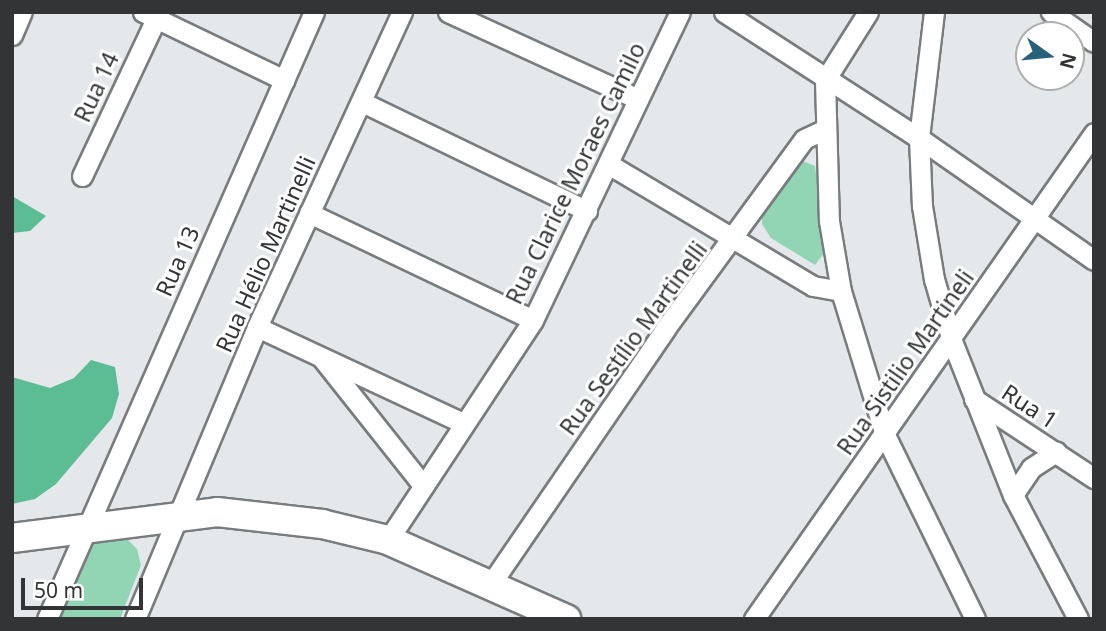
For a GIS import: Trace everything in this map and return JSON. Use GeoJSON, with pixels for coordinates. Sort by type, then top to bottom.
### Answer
{"type":"FeatureCollection","features":[{"type":"Feature","properties":{"kind":"main road"},"geometry":{"type":"LineString","coordinates":[[12,538],[217,512],[265,516],[388,540],[552,616]]}},
{"type":"Feature","properties":{"kind":"street"},"geometry":{"type":"LineString","coordinates":[[12,35],[22,12]]}},
{"type":"Feature","properties":{"kind":"street","name":"Rua 13"},"geometry":{"type":"LineString","coordinates":[[47,619],[314,12]]}},
{"type":"Feature","properties":{"kind":"street","name":"Rua Hélio Martinelli"},"geometry":{"type":"LineString","coordinates":[[140,617],[171,540],[176,517],[257,327],[402,12]]}},
{"type":"Feature","properties":{"kind":"street"},"geometry":{"type":"LineString","coordinates":[[448,12],[638,99]]}},
{"type":"Feature","properties":{"kind":"street","name":"Rua Clarice Moraes Camilo"},"geometry":{"type":"LineString","coordinates":[[388,540],[422,484],[533,320],[610,165],[680,12]]}},
{"type":"Feature","properties":{"kind":"street"},"geometry":{"type":"LineString","coordinates":[[724,12],[825,80],[919,138],[1094,260]]}},
{"type":"Feature","properties":{"kind":"street"},"geometry":{"type":"LineString","coordinates":[[868,12],[825,80],[830,221],[841,291],[885,435],[975,619]]}},
{"type":"Feature","properties":{"kind":"street"},"geometry":{"type":"LineString","coordinates":[[934,12],[919,138],[922,206],[934,279],[952,341],[1013,495],[1078,619]]}},
{"type":"Feature","properties":{"kind":"street"},"geometry":{"type":"LineString","coordinates":[[1051,12],[1094,42]]}},
{"type":"Feature","properties":{"kind":"street"},"geometry":{"type":"LineString","coordinates":[[149,16],[284,80]]}},
{"type":"Feature","properties":{"kind":"street","name":"Rua 14"},"geometry":{"type":"LineString","coordinates":[[82,176],[149,16]]}},
{"type":"Feature","properties":{"kind":"street"},"geometry":{"type":"LineString","coordinates":[[362,102],[587,211]]}},
{"type":"Feature","properties":{"kind":"street","name":"Rua Sestílio Martinelli"},"geometry":{"type":"LineString","coordinates":[[490,585],[665,329],[735,238],[804,139],[825,129]]}},
{"type":"Feature","properties":{"kind":"street","name":"Rua Sistilio Martineli"},"geometry":{"type":"LineString","coordinates":[[754,619],[952,341],[1032,218],[1094,133]]}},
{"type":"Feature","properties":{"kind":"street"},"geometry":{"type":"LineString","coordinates":[[610,165],[813,286],[841,291]]}},
{"type":"Feature","properties":{"kind":"street"},"geometry":{"type":"LineString","coordinates":[[309,213],[533,320]]}},
{"type":"Feature","properties":{"kind":"street"},"geometry":{"type":"LineString","coordinates":[[257,327],[463,423]]}},
{"type":"Feature","properties":{"kind":"street"},"geometry":{"type":"LineString","coordinates":[[320,355],[422,484]]}},
{"type":"Feature","properties":{"kind":"street","name":"Rua 1"},"geometry":{"type":"LineString","coordinates":[[974,399],[1094,478]]}},
{"type":"Feature","properties":{"kind":"street"},"geometry":{"type":"LineString","coordinates":[[1013,495],[1031,468],[1056,452]]}},
{"type":"Feature","properties":{"kind":"green space"},"geometry":{"type":"Polygon","coordinates":[[[800,160],[815,166],[825,252],[815,265],[771,238],[762,224],[762,211],[800,160]]]}},
{"type":"Feature","properties":{"kind":"green space"},"geometry":{"type":"Polygon","coordinates":[[[12,196],[46,216],[30,231],[12,233],[12,196]]]}},
{"type":"Feature","properties":{"kind":"green space"},"geometry":{"type":"Polygon","coordinates":[[[91,360],[115,367],[119,394],[112,418],[56,484],[35,499],[12,504],[12,377],[50,388],[74,378],[91,360]]]}},
{"type":"Feature","properties":{"kind":"green space"},"geometry":{"type":"Polygon","coordinates":[[[125,537],[137,549],[141,565],[120,619],[53,619],[87,543],[94,538],[125,537]]]}}]}
